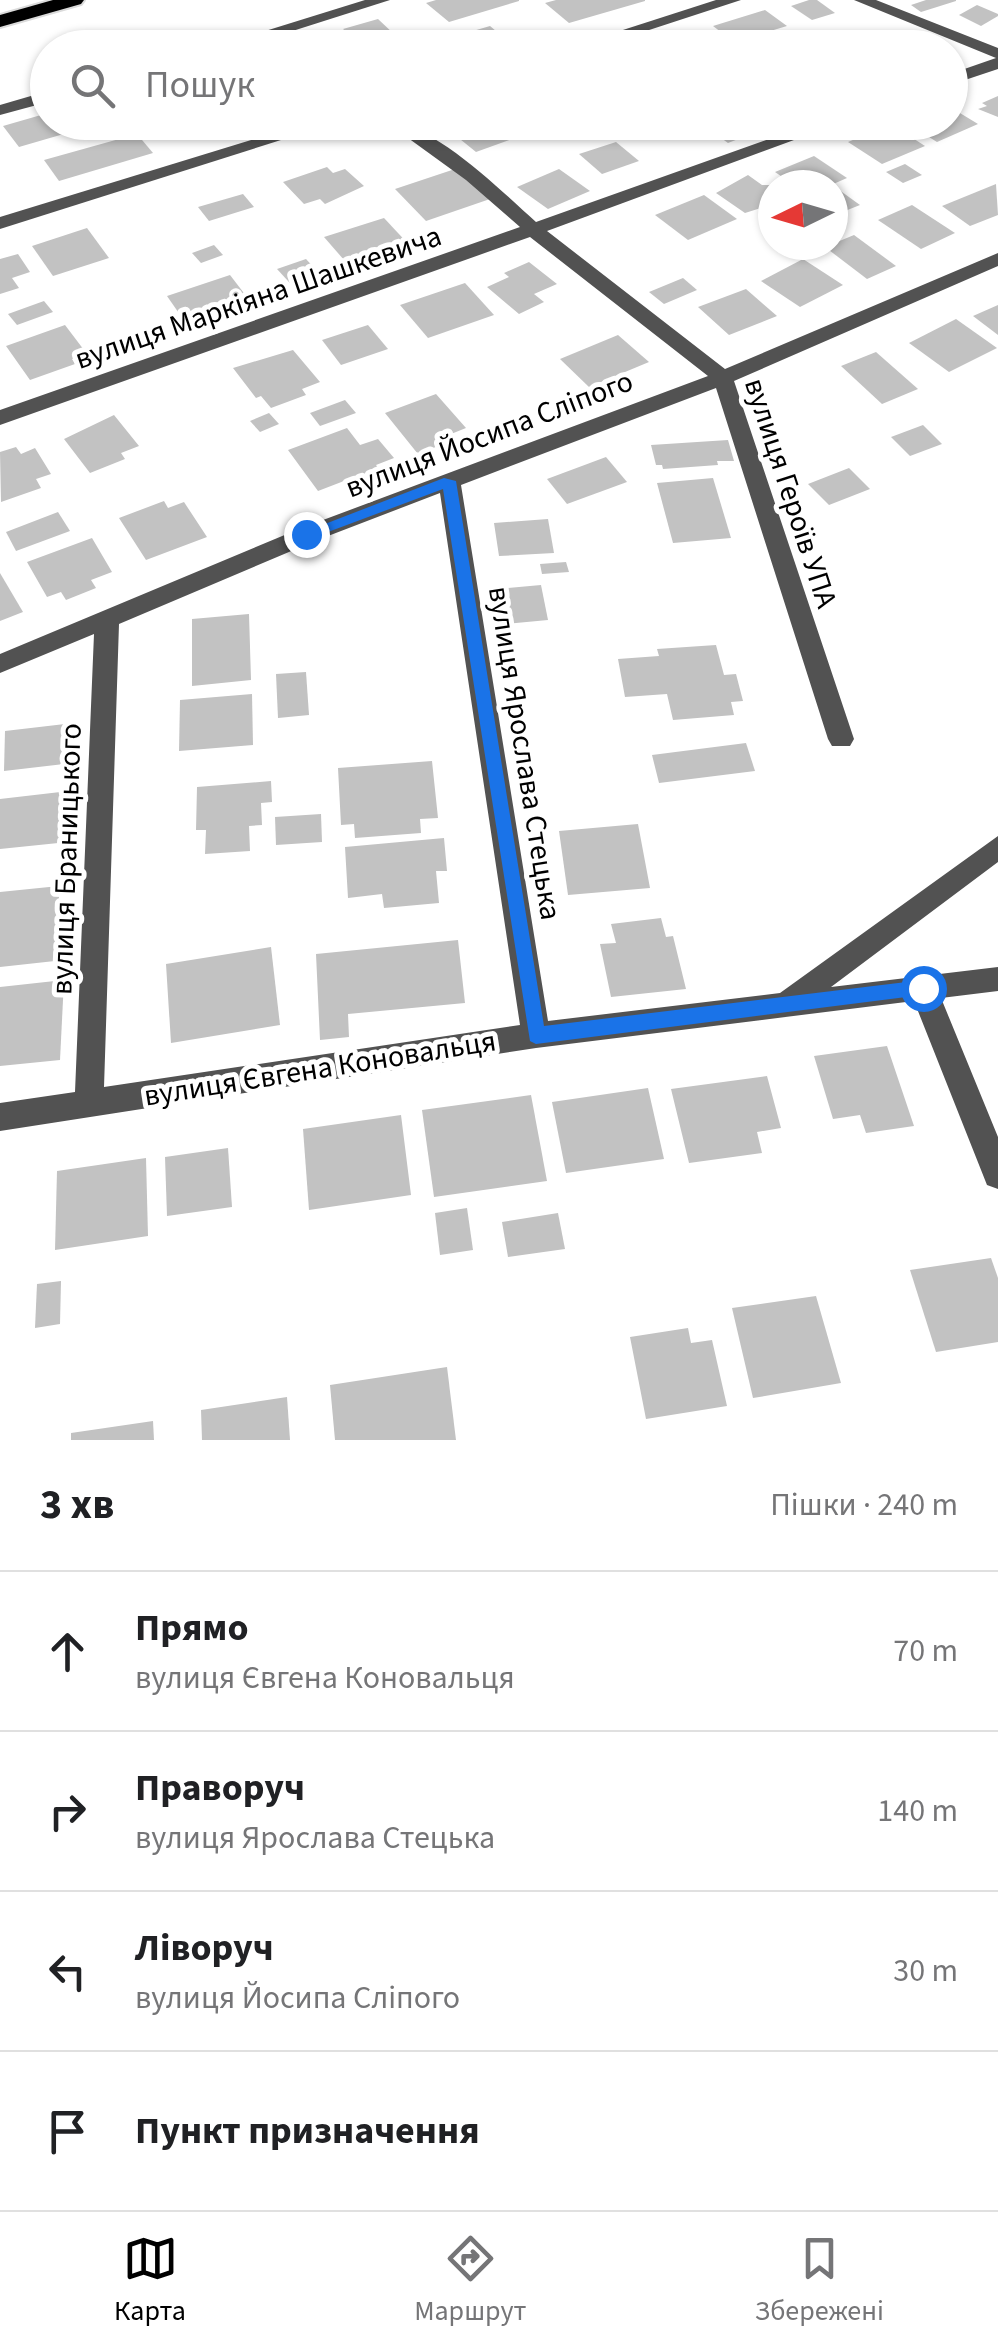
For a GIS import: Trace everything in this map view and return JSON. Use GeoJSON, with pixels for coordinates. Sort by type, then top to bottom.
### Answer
{"type":"FeatureCollection","features":[{"type":"Feature","properties":{"kind":"highway"},"geometry":{"type":"LineString","coordinates":[[0,21],[74,0]]}},
{"type":"Feature","properties":{"kind":"street"},"geometry":{"type":"LineString","coordinates":[[281,30],[382,0]]}},
{"type":"Feature","properties":{"kind":"street"},"geometry":{"type":"LineString","coordinates":[[634,30],[733,0]]}},
{"type":"Feature","properties":{"kind":"street"},"geometry":{"type":"LineString","coordinates":[[862,0],[938,30]]}},
{"type":"Feature","properties":{"kind":"street"},"geometry":{"type":"LineString","coordinates":[[968,42],[998,54]]}},
{"type":"Feature","properties":{"kind":"street"},"geometry":{"type":"LineString","coordinates":[[968,74],[998,63]]}},
{"type":"Feature","properties":{"kind":"street"},"geometry":{"type":"LineString","coordinates":[[0,110],[30,101]]}},
{"type":"Feature","properties":{"kind":"street"},"geometry":{"type":"LineString","coordinates":[[0,223],[271,140]]}},
{"type":"Feature","properties":{"kind":"street","name":"вулиця Героїв УПА"},"geometry":{"type":"LineString","coordinates":[[420,140],[472,176],[535,232],[723,378],[840,739]]}},
{"type":"Feature","properties":{"kind":"street","name":"вулиця Маркіяна Шашкевича"},"geometry":{"type":"LineString","coordinates":[[0,418],[535,232],[786,140]]}},
{"type":"Feature","properties":{"kind":"street","name":"вулиця Йосипа Сліпого"},"geometry":{"type":"LineString","coordinates":[[0,664],[306,534],[723,378],[998,259]]}},
{"type":"Feature","properties":{"kind":"street","name":"вулиця Ярослава Стецька"},"geometry":{"type":"LineString","coordinates":[[449,481],[536,1035]]}},
{"type":"Feature","properties":{"kind":"street","name":"вулиця Браницького"},"geometry":{"type":"LineString","coordinates":[[89,1102],[108,618]]}},
{"type":"Feature","properties":{"kind":"street"},"geometry":{"type":"LineString","coordinates":[[784,1006],[998,848]]}},
{"type":"Feature","properties":{"kind":"street","name":"вулиця Євгена Коновальця"},"geometry":{"type":"LineString","coordinates":[[0,1116],[536,1035],[998,979]]}},
{"type":"Feature","properties":{"kind":"street"},"geometry":{"type":"LineString","coordinates":[[923,988],[998,1175]]}},
{"type":"Feature","properties":{"kind":"building"},"geometry":{"type":"Polygon","coordinates":[[[817,0],[835,13],[812,20],[791,6],[817,0]]]}},
{"type":"Feature","properties":{"kind":"building"},"geometry":{"type":"Polygon","coordinates":[[[926,0],[956,1],[921,12],[911,5],[926,0]]]}},
{"type":"Feature","properties":{"kind":"building"},"geometry":{"type":"Polygon","coordinates":[[[519,1],[449,22],[426,3],[519,1]]]}},
{"type":"Feature","properties":{"kind":"building"},"geometry":{"type":"Polygon","coordinates":[[[645,1],[569,23],[545,3],[645,1]]]}},
{"type":"Feature","properties":{"kind":"building"},"geometry":{"type":"Polygon","coordinates":[[[977,5],[998,16],[981,26],[959,15],[977,5]]]}},
{"type":"Feature","properties":{"kind":"building"},"geometry":{"type":"Polygon","coordinates":[[[765,10],[787,26],[774,30],[718,30],[713,26],[765,10]]]}},
{"type":"Feature","properties":{"kind":"building"},"geometry":{"type":"Polygon","coordinates":[[[378,19],[390,30],[344,30],[378,19]]]}},
{"type":"Feature","properties":{"kind":"building"},"geometry":{"type":"Polygon","coordinates":[[[998,96],[998,117],[978,109],[987,106],[982,103],[998,96]]]}},
{"type":"Feature","properties":{"kind":"building"},"geometry":{"type":"Polygon","coordinates":[[[30,118],[30,140],[43,140],[19,147],[3,126],[30,118]]]}},
{"type":"Feature","properties":{"kind":"building"},"geometry":{"type":"Polygon","coordinates":[[[116,140],[142,140],[153,153],[59,181],[44,160],[116,140]]]}},
{"type":"Feature","properties":{"kind":"building"},"geometry":{"type":"Polygon","coordinates":[[[461,140],[509,140],[476,152],[461,140]]]}},
{"type":"Feature","properties":{"kind":"building"},"geometry":{"type":"Polygon","coordinates":[[[916,140],[925,146],[882,164],[848,142],[916,140]]]}},
{"type":"Feature","properties":{"kind":"building"},"geometry":{"type":"Polygon","coordinates":[[[616,142],[639,161],[602,174],[579,154],[616,142]]]}},
{"type":"Feature","properties":{"kind":"building"},"geometry":{"type":"Polygon","coordinates":[[[814,156],[835,170],[780,170],[814,156]]]}},
{"type":"Feature","properties":{"kind":"building"},"geometry":{"type":"Polygon","coordinates":[[[905,164],[922,175],[903,183],[886,172],[905,164]]]}},
{"type":"Feature","properties":{"kind":"building"},"geometry":{"type":"Polygon","coordinates":[[[327,167],[333,173],[345,169],[364,186],[325,204],[320,199],[304,204],[283,182],[327,167]]]}},
{"type":"Feature","properties":{"kind":"building"},"geometry":{"type":"Polygon","coordinates":[[[458,168],[490,199],[426,221],[395,189],[458,168]]]}},
{"type":"Feature","properties":{"kind":"building"},"geometry":{"type":"Polygon","coordinates":[[[559,169],[590,191],[548,209],[517,187],[559,169]]]}},
{"type":"Feature","properties":{"kind":"building"},"geometry":{"type":"Polygon","coordinates":[[[748,175],[758,182],[758,209],[745,213],[716,193],[748,175]]]}},
{"type":"Feature","properties":{"kind":"building"},"geometry":{"type":"Polygon","coordinates":[[[996,184],[998,215],[970,226],[942,206],[996,184]]]}},
{"type":"Feature","properties":{"kind":"building"},"geometry":{"type":"Polygon","coordinates":[[[243,194],[254,207],[209,221],[198,207],[243,194]]]}},
{"type":"Feature","properties":{"kind":"building"},"geometry":{"type":"Polygon","coordinates":[[[704,195],[737,219],[688,240],[655,215],[704,195]]]}},
{"type":"Feature","properties":{"kind":"building"},"geometry":{"type":"Polygon","coordinates":[[[848,196],[860,205],[848,210],[848,196]]]}},
{"type":"Feature","properties":{"kind":"building"},"geometry":{"type":"Polygon","coordinates":[[[912,205],[955,233],[921,249],[878,220],[912,205]]]}},
{"type":"Feature","properties":{"kind":"building"},"geometry":{"type":"Polygon","coordinates":[[[384,218],[412,248],[351,268],[324,237],[384,218]]]}},
{"type":"Feature","properties":{"kind":"building"},"geometry":{"type":"Polygon","coordinates":[[[87,228],[109,258],[53,276],[32,246],[87,228]]]}},
{"type":"Feature","properties":{"kind":"building"},"geometry":{"type":"Polygon","coordinates":[[[854,235],[896,266],[867,279],[842,260],[848,260],[848,237],[854,235]]]}},
{"type":"Feature","properties":{"kind":"building"},"geometry":{"type":"Polygon","coordinates":[[[214,245],[223,255],[201,263],[192,253],[214,245]]]}},
{"type":"Feature","properties":{"kind":"building"},"geometry":{"type":"Polygon","coordinates":[[[18,254],[30,272],[12,278],[19,288],[0,294],[0,259],[18,254]]]}},
{"type":"Feature","properties":{"kind":"building"},"geometry":{"type":"Polygon","coordinates":[[[306,259],[328,283],[299,293],[277,269],[306,259]]]}},
{"type":"Feature","properties":{"kind":"building"},"geometry":{"type":"Polygon","coordinates":[[[805,260],[843,285],[800,307],[761,281],[805,260]]]}},
{"type":"Feature","properties":{"kind":"building"},"geometry":{"type":"Polygon","coordinates":[[[529,262],[557,284],[534,294],[544,302],[519,314],[487,287],[509,277],[504,273],[529,262]]]}},
{"type":"Feature","properties":{"kind":"building"},"geometry":{"type":"Polygon","coordinates":[[[230,275],[250,301],[185,322],[167,296],[230,275]]]}},
{"type":"Feature","properties":{"kind":"building"},"geometry":{"type":"Polygon","coordinates":[[[683,278],[697,290],[664,304],[649,292],[683,278]]]}},
{"type":"Feature","properties":{"kind":"building"},"geometry":{"type":"Polygon","coordinates":[[[465,283],[494,315],[428,338],[400,305],[465,283]]]}},
{"type":"Feature","properties":{"kind":"building"},"geometry":{"type":"Polygon","coordinates":[[[746,289],[777,316],[729,335],[698,307],[746,289]]]}},
{"type":"Feature","properties":{"kind":"building"},"geometry":{"type":"Polygon","coordinates":[[[44,301],[53,312],[17,325],[8,314],[44,301]]]}},
{"type":"Feature","properties":{"kind":"building"},"geometry":{"type":"Polygon","coordinates":[[[998,305],[998,335],[973,316],[998,305]]]}},
{"type":"Feature","properties":{"kind":"building"},"geometry":{"type":"Polygon","coordinates":[[[956,319],[997,348],[949,372],[909,343],[956,319]]]}},
{"type":"Feature","properties":{"kind":"building"},"geometry":{"type":"Polygon","coordinates":[[[65,325],[87,354],[72,359],[75,364],[30,380],[6,346],[65,325]]]}},
{"type":"Feature","properties":{"kind":"building"},"geometry":{"type":"Polygon","coordinates":[[[368,325],[388,349],[341,365],[322,340],[368,325]]]}},
{"type":"Feature","properties":{"kind":"building"},"geometry":{"type":"Polygon","coordinates":[[[618,335],[649,362],[589,387],[560,359],[618,335]]]}},
{"type":"Feature","properties":{"kind":"building"},"geometry":{"type":"Polygon","coordinates":[[[293,350],[320,382],[302,389],[306,395],[271,408],[261,396],[256,398],[233,368],[293,350]]]}},
{"type":"Feature","properties":{"kind":"building"},"geometry":{"type":"Polygon","coordinates":[[[876,352],[918,389],[882,404],[841,366],[876,352]]]}},
{"type":"Feature","properties":{"kind":"building"},"geometry":{"type":"Polygon","coordinates":[[[436,394],[466,428],[451,434],[456,439],[418,454],[385,413],[436,394]]]}},
{"type":"Feature","properties":{"kind":"building"},"geometry":{"type":"Polygon","coordinates":[[[345,400],[356,413],[320,426],[310,413],[345,400]]]}},
{"type":"Feature","properties":{"kind":"building"},"geometry":{"type":"Polygon","coordinates":[[[269,413],[279,424],[260,432],[250,421],[269,413]]]}},
{"type":"Feature","properties":{"kind":"building"},"geometry":{"type":"Polygon","coordinates":[[[114,415],[139,446],[121,453],[125,459],[90,473],[64,439],[114,415]]]}},
{"type":"Feature","properties":{"kind":"building"},"geometry":{"type":"Polygon","coordinates":[[[923,425],[942,444],[910,456],[891,437],[923,425]]]}},
{"type":"Feature","properties":{"kind":"building"},"geometry":{"type":"Polygon","coordinates":[[[347,428],[360,445],[378,439],[394,458],[376,465],[381,472],[360,480],[357,476],[318,491],[288,450],[347,428]]]}},
{"type":"Feature","properties":{"kind":"building"},"geometry":{"type":"Polygon","coordinates":[[[728,440],[734,461],[663,469],[656,465],[651,445],[728,440]]]}},
{"type":"Feature","properties":{"kind":"building"},"geometry":{"type":"Polygon","coordinates":[[[16,447],[21,454],[35,448],[51,474],[36,479],[41,488],[1,502],[0,452],[16,447]]]}},
{"type":"Feature","properties":{"kind":"building"},"geometry":{"type":"Polygon","coordinates":[[[606,457],[627,482],[567,504],[547,479],[606,457]]]}},
{"type":"Feature","properties":{"kind":"building"},"geometry":{"type":"Polygon","coordinates":[[[849,468],[870,489],[829,505],[808,484],[849,468]]]}},
{"type":"Feature","properties":{"kind":"building"},"geometry":{"type":"Polygon","coordinates":[[[713,478],[731,538],[673,543],[657,483],[713,478]]]}},
{"type":"Feature","properties":{"kind":"building"},"geometry":{"type":"Polygon","coordinates":[[[164,501],[168,508],[184,502],[207,537],[146,560],[119,518],[164,501]]]}},
{"type":"Feature","properties":{"kind":"building"},"geometry":{"type":"Polygon","coordinates":[[[58,512],[70,531],[16,551],[6,532],[58,512]]]}},
{"type":"Feature","properties":{"kind":"building"},"geometry":{"type":"Polygon","coordinates":[[[548,519],[554,553],[499,556],[494,523],[548,519]]]}},
{"type":"Feature","properties":{"kind":"building"},"geometry":{"type":"Polygon","coordinates":[[[92,538],[112,572],[91,580],[96,588],[66,600],[61,592],[47,597],[27,562],[92,538]]]}},
{"type":"Feature","properties":{"kind":"building"},"geometry":{"type":"Polygon","coordinates":[[[566,562],[569,572],[542,574],[540,564],[566,562]]]}},
{"type":"Feature","properties":{"kind":"building"},"geometry":{"type":"Polygon","coordinates":[[[0,573],[23,612],[0,621],[0,573]]]}},
{"type":"Feature","properties":{"kind":"building"},"geometry":{"type":"Polygon","coordinates":[[[541,585],[548,620],[493,625],[487,590],[541,585]]]}},
{"type":"Feature","properties":{"kind":"building"},"geometry":{"type":"Polygon","coordinates":[[[249,614],[251,680],[192,686],[192,619],[249,614]]]}},
{"type":"Feature","properties":{"kind":"building"},"geometry":{"type":"Polygon","coordinates":[[[716,645],[724,675],[736,674],[743,701],[731,702],[734,715],[673,720],[667,694],[625,697],[618,659],[659,656],[657,649],[716,645]]]}},
{"type":"Feature","properties":{"kind":"building"},"geometry":{"type":"Polygon","coordinates":[[[306,672],[309,715],[278,718],[276,674],[306,672]]]}},
{"type":"Feature","properties":{"kind":"building"},"geometry":{"type":"Polygon","coordinates":[[[252,694],[253,745],[179,751],[180,700],[252,694]]]}},
{"type":"Feature","properties":{"kind":"building"},"geometry":{"type":"Polygon","coordinates":[[[65,724],[64,764],[4,771],[5,731],[65,724]]]}},
{"type":"Feature","properties":{"kind":"building"},"geometry":{"type":"Polygon","coordinates":[[[746,743],[755,771],[659,783],[652,755],[746,743]]]}},
{"type":"Feature","properties":{"kind":"building"},"geometry":{"type":"Polygon","coordinates":[[[432,761],[438,818],[420,819],[421,833],[355,838],[354,824],[341,825],[338,768],[432,761]]]}},
{"type":"Feature","properties":{"kind":"building"},"geometry":{"type":"Polygon","coordinates":[[[271,781],[272,802],[261,803],[262,825],[249,826],[250,851],[205,854],[206,830],[196,830],[197,787],[271,781]]]}},
{"type":"Feature","properties":{"kind":"building"},"geometry":{"type":"Polygon","coordinates":[[[69,791],[68,842],[0,849],[0,799],[69,791]]]}},
{"type":"Feature","properties":{"kind":"building"},"geometry":{"type":"Polygon","coordinates":[[[321,814],[322,842],[276,845],[275,817],[321,814]]]}},
{"type":"Feature","properties":{"kind":"building"},"geometry":{"type":"Polygon","coordinates":[[[638,824],[650,888],[568,895],[559,831],[638,824]]]}},
{"type":"Feature","properties":{"kind":"building"},"geometry":{"type":"Polygon","coordinates":[[[444,838],[447,871],[436,871],[439,903],[384,908],[382,894],[348,898],[345,847],[444,838]]]}},
{"type":"Feature","properties":{"kind":"building"},"geometry":{"type":"Polygon","coordinates":[[[59,886],[59,904],[67,903],[64,960],[0,967],[0,892],[59,886]]]}},
{"type":"Feature","properties":{"kind":"building"},"geometry":{"type":"Polygon","coordinates":[[[661,918],[666,937],[673,936],[686,989],[611,997],[600,944],[616,943],[611,924],[661,918]]]}},
{"type":"Feature","properties":{"kind":"building"},"geometry":{"type":"Polygon","coordinates":[[[458,940],[465,1003],[348,1014],[349,1037],[320,1040],[316,954],[458,940]]]}},
{"type":"Feature","properties":{"kind":"building"},"geometry":{"type":"Polygon","coordinates":[[[271,947],[280,1025],[171,1043],[166,964],[271,947]]]}},
{"type":"Feature","properties":{"kind":"building"},"geometry":{"type":"Polygon","coordinates":[[[64,980],[60,1060],[0,1066],[0,987],[64,980]]]}},
{"type":"Feature","properties":{"kind":"building"},"geometry":{"type":"Polygon","coordinates":[[[887,1046],[914,1126],[866,1133],[860,1115],[833,1119],[814,1056],[887,1046]]]}},
{"type":"Feature","properties":{"kind":"building"},"geometry":{"type":"Polygon","coordinates":[[[767,1076],[781,1128],[757,1132],[762,1153],[689,1163],[671,1089],[767,1076]]]}},
{"type":"Feature","properties":{"kind":"building"},"geometry":{"type":"Polygon","coordinates":[[[648,1088],[664,1159],[566,1173],[552,1102],[648,1088]]]}},
{"type":"Feature","properties":{"kind":"building"},"geometry":{"type":"Polygon","coordinates":[[[531,1095],[547,1181],[434,1197],[422,1110],[531,1095]]]}},
{"type":"Feature","properties":{"kind":"building"},"geometry":{"type":"Polygon","coordinates":[[[401,1115],[411,1195],[309,1210],[303,1129],[401,1115]]]}},
{"type":"Feature","properties":{"kind":"building"},"geometry":{"type":"Polygon","coordinates":[[[228,1148],[232,1207],[167,1216],[165,1157],[228,1148]]]}},
{"type":"Feature","properties":{"kind":"building"},"geometry":{"type":"Polygon","coordinates":[[[146,1158],[148,1236],[55,1250],[57,1171],[146,1158]]]}},
{"type":"Feature","properties":{"kind":"building"},"geometry":{"type":"Polygon","coordinates":[[[467,1208],[473,1250],[440,1255],[435,1213],[467,1208]]]}},
{"type":"Feature","properties":{"kind":"building"},"geometry":{"type":"Polygon","coordinates":[[[558,1213],[565,1249],[508,1257],[502,1222],[558,1213]]]}},
{"type":"Feature","properties":{"kind":"building"},"geometry":{"type":"Polygon","coordinates":[[[991,1258],[998,1278],[998,1342],[936,1352],[910,1270],[991,1258]]]}},
{"type":"Feature","properties":{"kind":"building"},"geometry":{"type":"Polygon","coordinates":[[[61,1281],[60,1324],[35,1328],[37,1284],[61,1281]]]}},
{"type":"Feature","properties":{"kind":"building"},"geometry":{"type":"Polygon","coordinates":[[[816,1296],[841,1383],[753,1398],[732,1308],[816,1296]]]}},
{"type":"Feature","properties":{"kind":"building"},"geometry":{"type":"Polygon","coordinates":[[[688,1328],[691,1343],[712,1340],[727,1406],[646,1419],[630,1337],[688,1328]]]}},
{"type":"Feature","properties":{"kind":"building"},"geometry":{"type":"Polygon","coordinates":[[[447,1367],[456,1440],[335,1440],[330,1385],[447,1367]]]}},
{"type":"Feature","properties":{"kind":"building"},"geometry":{"type":"Polygon","coordinates":[[[287,1397],[290,1440],[202,1440],[201,1410],[287,1397]]]}},
{"type":"Feature","properties":{"kind":"building"},"geometry":{"type":"Polygon","coordinates":[[[153,1421],[154,1440],[71,1440],[71,1433],[153,1421]]]}},
{"type":"Feature","properties":{"kind":"route"},"geometry":{"type":"LineString","coordinates":[[306,534],[449,481],[536,1035],[923,988]]}}]}
